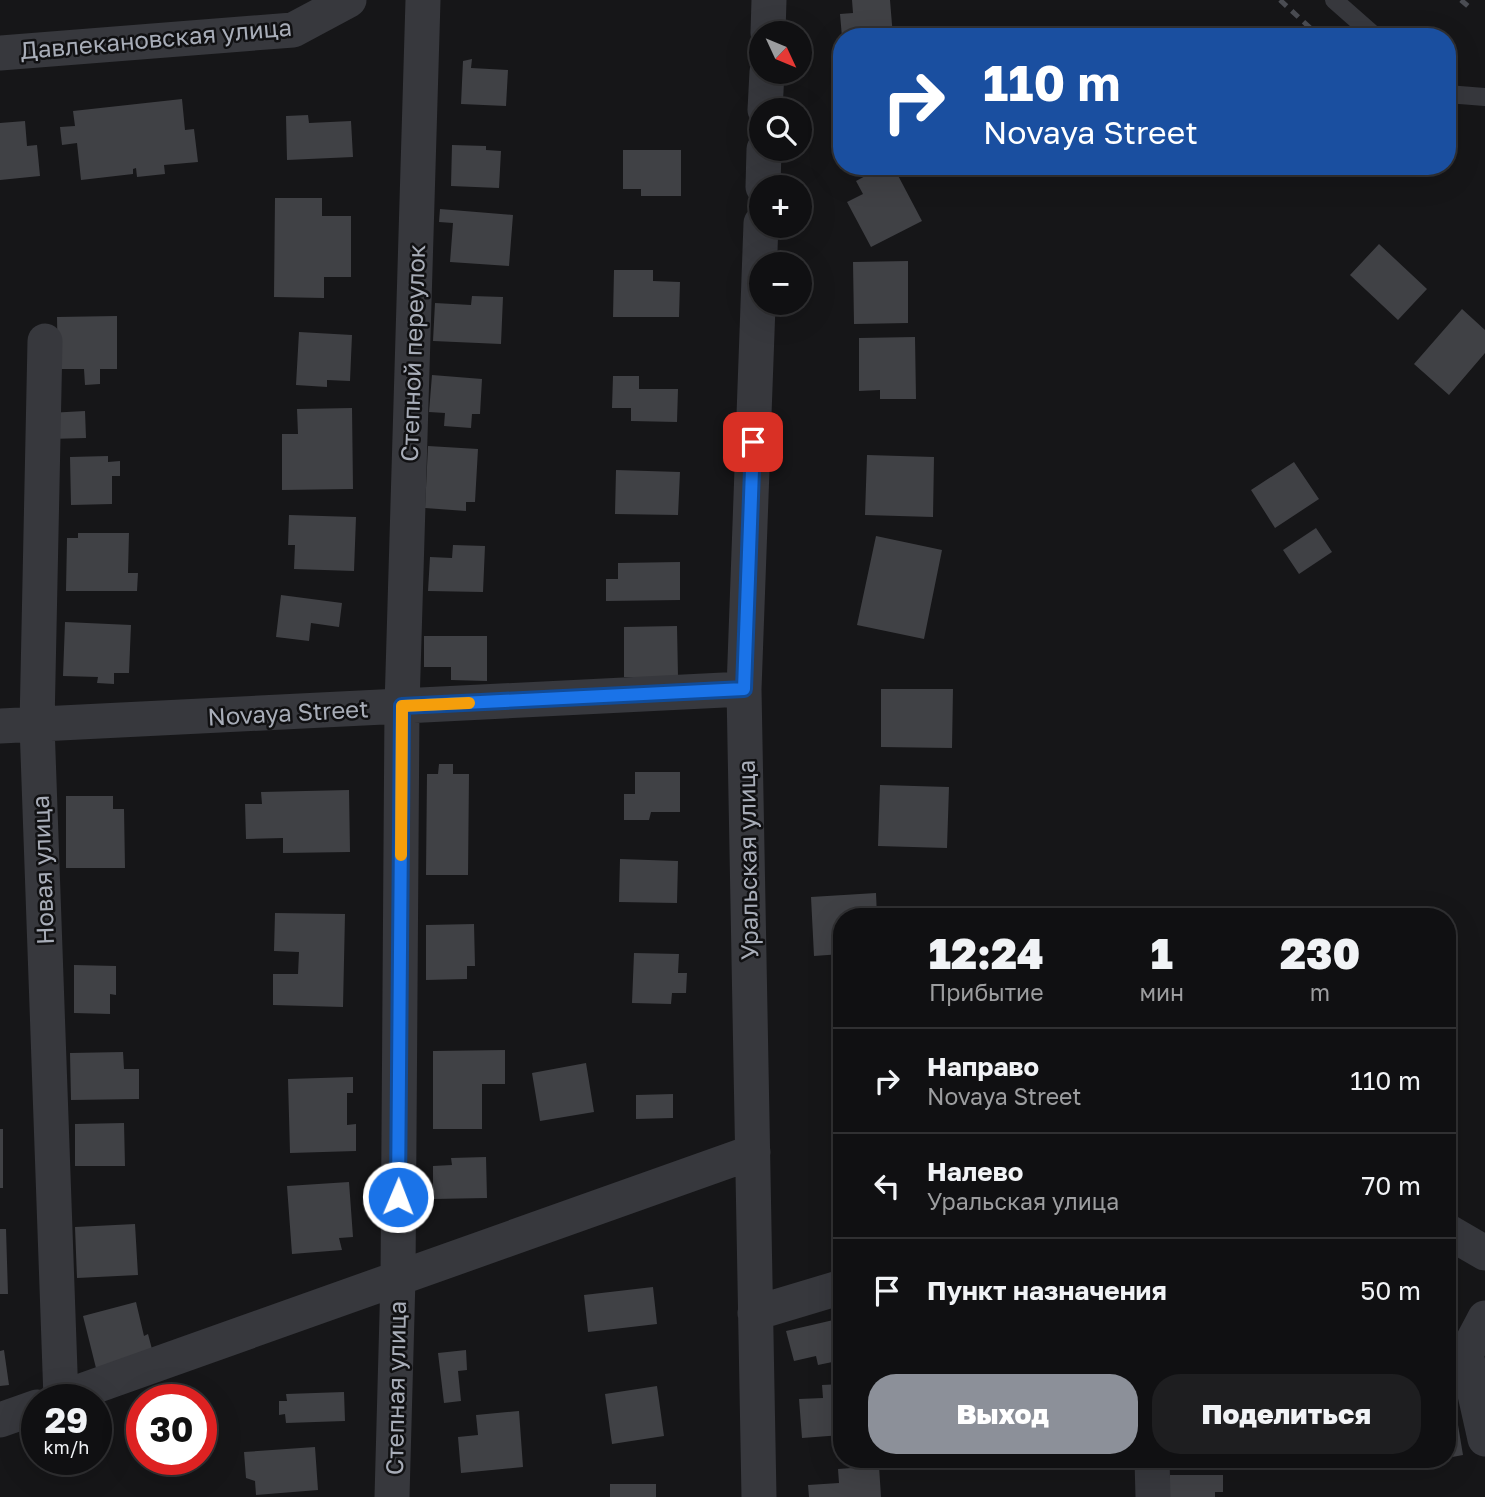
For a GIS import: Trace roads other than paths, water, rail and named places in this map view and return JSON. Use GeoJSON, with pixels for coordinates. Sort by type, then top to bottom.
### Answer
{"type":"FeatureCollection","features":[{"type":"Feature","properties":{"kind":"street","name":"Давлекановская улица"},"geometry":{"type":"LineString","coordinates":[[0,53],[293,30],[349,0]]}},
{"type":"Feature","properties":{"kind":"street","name":"Степной переулок"},"geometry":{"type":"LineString","coordinates":[[402,706],[423,0]]}},
{"type":"Feature","properties":{"kind":"street"},"geometry":{"type":"LineString","coordinates":[[768,21],[769,0]]}},
{"type":"Feature","properties":{"kind":"street","name":"Уральская улица"},"geometry":{"type":"LineString","coordinates":[[759,1497],[744,689],[760,238]]}},
{"type":"Feature","properties":{"kind":"street","name":"Новая улица"},"geometry":{"type":"LineString","coordinates":[[45,341],[37,725],[51,1384]]}},
{"type":"Feature","properties":{"kind":"street","name":"Novaya Street"},"geometry":{"type":"LineString","coordinates":[[0,726],[744,689]]}},
{"type":"Feature","properties":{"kind":"street"},"geometry":{"type":"LineString","coordinates":[[398,1278],[402,706]]}},
{"type":"Feature","properties":{"kind":"street"},"geometry":{"type":"LineString","coordinates":[[101,1384],[752,1152]]}},
{"type":"Feature","properties":{"kind":"street"},"geometry":{"type":"LineString","coordinates":[[1456,1236],[1485,1253]]}},
{"type":"Feature","properties":{"kind":"street","name":"Степная улица"},"geometry":{"type":"LineString","coordinates":[[392,1497],[398,1278]]}},
{"type":"Feature","properties":{"kind":"street"},"geometry":{"type":"LineString","coordinates":[[755,1313],[833,1290]]}},
{"type":"Feature","properties":{"kind":"street"},"geometry":{"type":"LineString","coordinates":[[1485,1318],[1466,1354],[1485,1439]]}},
{"type":"Feature","properties":{"kind":"street"},"geometry":{"type":"LineString","coordinates":[[0,1420],[21,1413]]}},
{"type":"Feature","properties":{"kind":"street"},"geometry":{"type":"LineString","coordinates":[[1152,1468],[1153,1497]]}},
{"type":"Feature","properties":{"kind":"lane"},"geometry":{"type":"LineString","coordinates":[[1334,0],[1366,28]]}},
{"type":"Feature","properties":{"kind":"lane"},"geometry":{"type":"LineString","coordinates":[[1456,95],[1485,97]]}},
{"type":"Feature","properties":{"kind":"railway"},"geometry":{"type":"LineString","coordinates":[[1280,0],[1310,28]]}},
{"type":"Feature","properties":{"kind":"railway"},"geometry":{"type":"LineString","coordinates":[[1461,0],[1469,7]]}}]}
